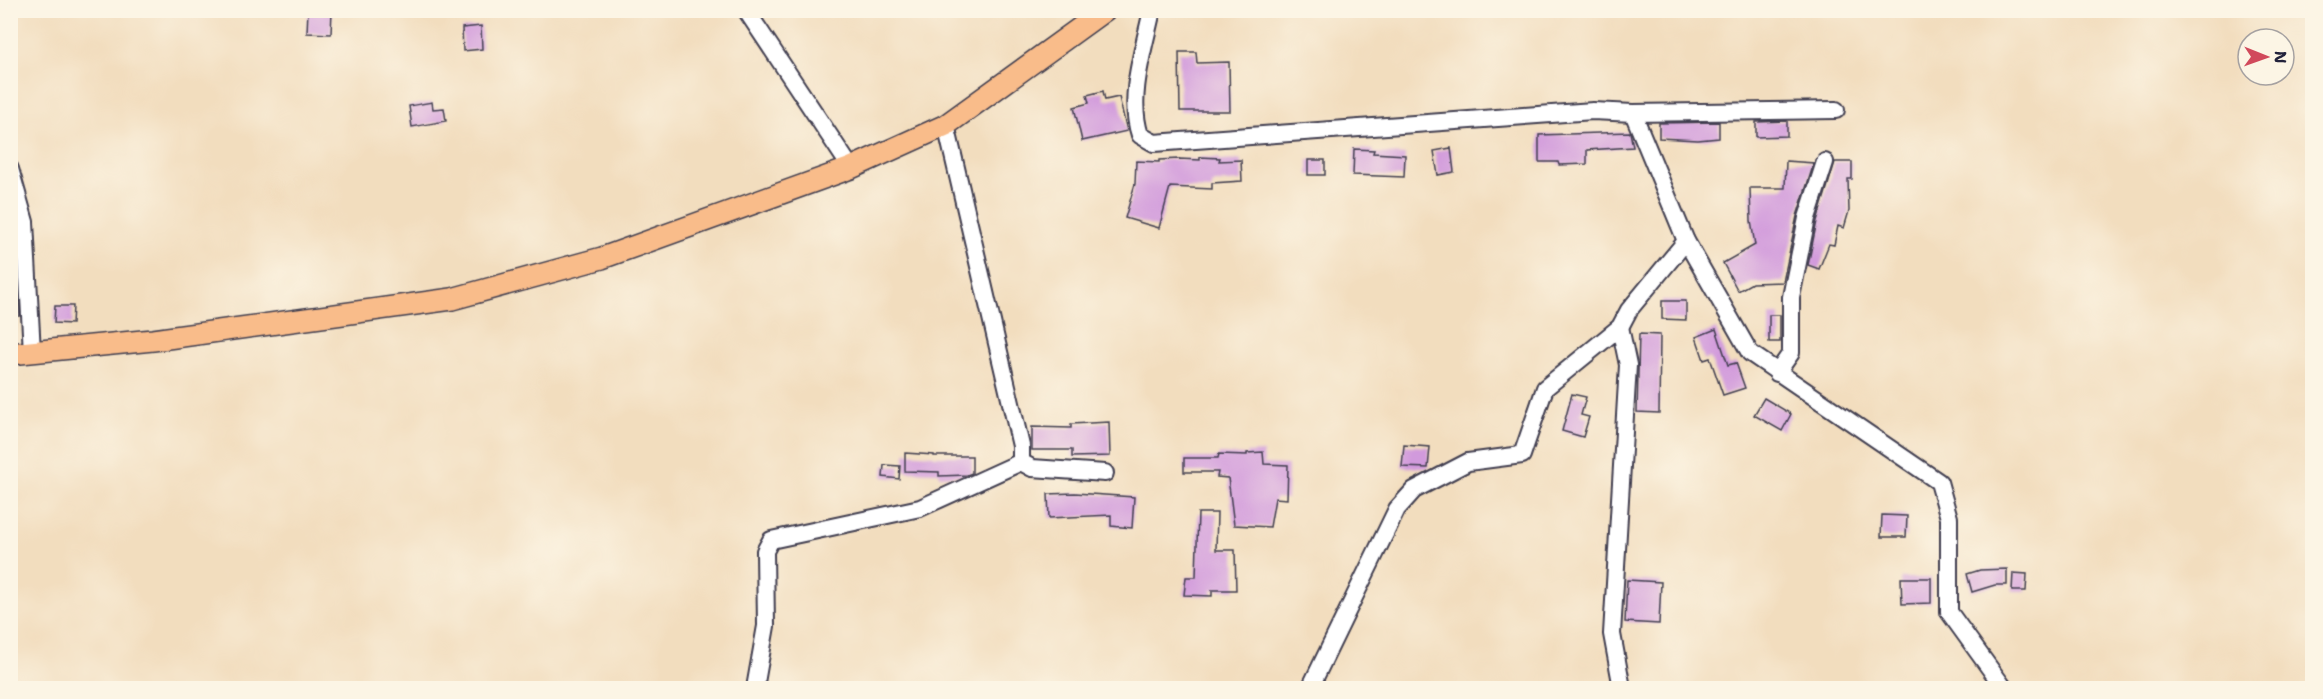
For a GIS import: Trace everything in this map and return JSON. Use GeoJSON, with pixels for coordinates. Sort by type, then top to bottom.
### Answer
{"type":"FeatureCollection","features":[{"type":"Feature","properties":{"kind":"main road"},"geometry":{"type":"LineString","coordinates":[[10,354],[153,340],[452,299],[602,258],[851,168],[946,125],[1105,10]]}},
{"type":"Feature","properties":{"kind":"street"},"geometry":{"type":"LineString","coordinates":[[746,10],[851,168]]}},
{"type":"Feature","properties":{"kind":"street"},"geometry":{"type":"LineString","coordinates":[[1152,10],[1133,104],[1135,122],[1140,135],[1154,143],[1593,111],[1633,113],[1836,110]]}},
{"type":"Feature","properties":{"kind":"street"},"geometry":{"type":"LineString","coordinates":[[1633,113],[1686,241],[1750,353],[1939,482],[1950,518],[1949,612],[2004,688]]}},
{"type":"Feature","properties":{"kind":"street"},"geometry":{"type":"LineString","coordinates":[[946,125],[1021,446],[1021,462]]}},
{"type":"Feature","properties":{"kind":"street"},"geometry":{"type":"LineString","coordinates":[[1777,373],[1791,353],[1791,297],[1807,218],[1825,162]]}},
{"type":"Feature","properties":{"kind":"street"},"geometry":{"type":"LineString","coordinates":[[10,169],[25,222],[32,352]]}},
{"type":"Feature","properties":{"kind":"street"},"geometry":{"type":"LineString","coordinates":[[1310,688],[1397,509],[1414,490],[1468,462],[1522,455],[1545,387],[1620,327],[1629,310],[1686,241]]}},
{"type":"Feature","properties":{"kind":"street"},"geometry":{"type":"LineString","coordinates":[[1620,327],[1628,364],[1612,634],[1622,688]]}},
{"type":"Feature","properties":{"kind":"street"},"geometry":{"type":"LineString","coordinates":[[1021,462],[1032,468],[1105,473]]}},
{"type":"Feature","properties":{"kind":"street"},"geometry":{"type":"LineString","coordinates":[[755,688],[766,626],[765,551],[771,540],[920,508],[1021,462]]}},
{"type":"Feature","properties":{"kind":"building"},"geometry":{"type":"Polygon","coordinates":[[[308,10],[332,10],[331,34],[307,33],[308,10]]]}},
{"type":"Feature","properties":{"kind":"building"},"geometry":{"type":"Polygon","coordinates":[[[481,26],[482,49],[463,51],[462,28],[481,26]]]}},
{"type":"Feature","properties":{"kind":"building"},"geometry":{"type":"Polygon","coordinates":[[[1179,52],[1196,52],[1197,63],[1229,62],[1230,111],[1180,111],[1179,52]]]}},
{"type":"Feature","properties":{"kind":"building"},"geometry":{"type":"Polygon","coordinates":[[[1103,91],[1105,100],[1119,97],[1127,131],[1082,141],[1074,107],[1089,103],[1087,95],[1103,91]]]}},
{"type":"Feature","properties":{"kind":"building"},"geometry":{"type":"Polygon","coordinates":[[[432,102],[433,109],[444,108],[446,121],[412,127],[409,106],[432,102]]]}},
{"type":"Feature","properties":{"kind":"building"},"geometry":{"type":"Polygon","coordinates":[[[1787,121],[1787,136],[1756,137],[1756,122],[1787,121]]]}},
{"type":"Feature","properties":{"kind":"building"},"geometry":{"type":"Polygon","coordinates":[[[1719,122],[1719,138],[1698,140],[1659,138],[1659,123],[1719,122]]]}},
{"type":"Feature","properties":{"kind":"building"},"geometry":{"type":"Polygon","coordinates":[[[1630,132],[1633,147],[1587,150],[1587,164],[1559,165],[1558,162],[1539,162],[1539,135],[1630,132]]]}},
{"type":"Feature","properties":{"kind":"building"},"geometry":{"type":"Polygon","coordinates":[[[1451,148],[1454,172],[1438,175],[1434,151],[1451,148]]]}},
{"type":"Feature","properties":{"kind":"building"},"geometry":{"type":"Polygon","coordinates":[[[1354,149],[1405,155],[1404,177],[1353,175],[1354,149]]]}},
{"type":"Feature","properties":{"kind":"building"},"geometry":{"type":"Polygon","coordinates":[[[1200,157],[1220,158],[1219,161],[1241,160],[1242,181],[1212,183],[1212,189],[1170,187],[1159,228],[1125,218],[1135,184],[1136,161],[1200,160],[1200,157]]]}},
{"type":"Feature","properties":{"kind":"building"},"geometry":{"type":"Polygon","coordinates":[[[1308,160],[1325,160],[1325,175],[1308,175],[1308,160]]]}},
{"type":"Feature","properties":{"kind":"building"},"geometry":{"type":"Polygon","coordinates":[[[1786,161],[1814,163],[1797,216],[1783,282],[1752,283],[1738,291],[1723,263],[1755,245],[1751,221],[1750,188],[1785,188],[1786,161]]]}},
{"type":"Feature","properties":{"kind":"building"},"geometry":{"type":"Polygon","coordinates":[[[1835,162],[1852,162],[1852,179],[1848,179],[1849,211],[1844,228],[1838,226],[1834,245],[1829,244],[1819,269],[1808,265],[1817,221],[1835,162]]]}},
{"type":"Feature","properties":{"kind":"building"},"geometry":{"type":"Polygon","coordinates":[[[10,301],[19,301],[20,316],[10,316],[10,301]]]}},
{"type":"Feature","properties":{"kind":"building"},"geometry":{"type":"Polygon","coordinates":[[[1662,301],[1686,301],[1686,320],[1662,319],[1662,301]]]}},
{"type":"Feature","properties":{"kind":"building"},"geometry":{"type":"Polygon","coordinates":[[[55,306],[73,306],[72,324],[54,323],[55,306]]]}},
{"type":"Feature","properties":{"kind":"building"},"geometry":{"type":"Polygon","coordinates":[[[1769,315],[1780,315],[1780,342],[1769,342],[1769,315]]]}},
{"type":"Feature","properties":{"kind":"building"},"geometry":{"type":"Polygon","coordinates":[[[1716,329],[1728,365],[1736,363],[1745,388],[1723,395],[1710,358],[1704,360],[1696,337],[1716,329]]]}},
{"type":"Feature","properties":{"kind":"building"},"geometry":{"type":"Polygon","coordinates":[[[1639,334],[1660,335],[1659,413],[1637,412],[1639,334]]]}},
{"type":"Feature","properties":{"kind":"building"},"geometry":{"type":"Polygon","coordinates":[[[1572,394],[1586,397],[1581,415],[1589,417],[1583,437],[1562,431],[1572,394]]]}},
{"type":"Feature","properties":{"kind":"building"},"geometry":{"type":"Polygon","coordinates":[[[1764,398],[1791,414],[1782,431],[1754,415],[1764,398]]]}},
{"type":"Feature","properties":{"kind":"building"},"geometry":{"type":"Polygon","coordinates":[[[1109,422],[1110,456],[1072,457],[1072,450],[1032,450],[1032,427],[1071,428],[1071,424],[1109,422]]]}},
{"type":"Feature","properties":{"kind":"building"},"geometry":{"type":"Polygon","coordinates":[[[1404,445],[1430,447],[1428,468],[1402,467],[1404,445]]]}},
{"type":"Feature","properties":{"kind":"building"},"geometry":{"type":"Polygon","coordinates":[[[1263,452],[1264,464],[1288,465],[1287,499],[1275,498],[1270,527],[1234,525],[1228,478],[1217,477],[1218,472],[1184,472],[1184,458],[1218,458],[1219,454],[1247,455],[1247,453],[1263,452]]]}},
{"type":"Feature","properties":{"kind":"building"},"geometry":{"type":"Polygon","coordinates":[[[905,453],[972,456],[972,473],[939,476],[939,472],[905,471],[905,453]]]}},
{"type":"Feature","properties":{"kind":"building"},"geometry":{"type":"Polygon","coordinates":[[[884,465],[900,466],[899,479],[883,477],[884,465]]]}},
{"type":"Feature","properties":{"kind":"building"},"geometry":{"type":"Polygon","coordinates":[[[1075,493],[1134,497],[1132,528],[1111,526],[1111,515],[1049,518],[1048,494],[1075,493]]]}},
{"type":"Feature","properties":{"kind":"building"},"geometry":{"type":"Polygon","coordinates":[[[1198,513],[1217,513],[1216,550],[1235,550],[1236,590],[1212,590],[1212,596],[1184,595],[1186,577],[1196,577],[1198,513]]]}},
{"type":"Feature","properties":{"kind":"building"},"geometry":{"type":"Polygon","coordinates":[[[1882,515],[1907,516],[1906,537],[1881,537],[1882,515]]]}},
{"type":"Feature","properties":{"kind":"building"},"geometry":{"type":"Polygon","coordinates":[[[2007,569],[2007,585],[1995,585],[1972,592],[1967,574],[1980,570],[2007,569]]]}},
{"type":"Feature","properties":{"kind":"building"},"geometry":{"type":"Polygon","coordinates":[[[2013,573],[2027,574],[2026,591],[2012,591],[2013,573]]]}},
{"type":"Feature","properties":{"kind":"building"},"geometry":{"type":"Polygon","coordinates":[[[1901,578],[1931,578],[1931,603],[1902,604],[1901,578]]]}},
{"type":"Feature","properties":{"kind":"building"},"geometry":{"type":"Polygon","coordinates":[[[1627,580],[1661,582],[1659,624],[1625,622],[1627,580]]]}}]}
